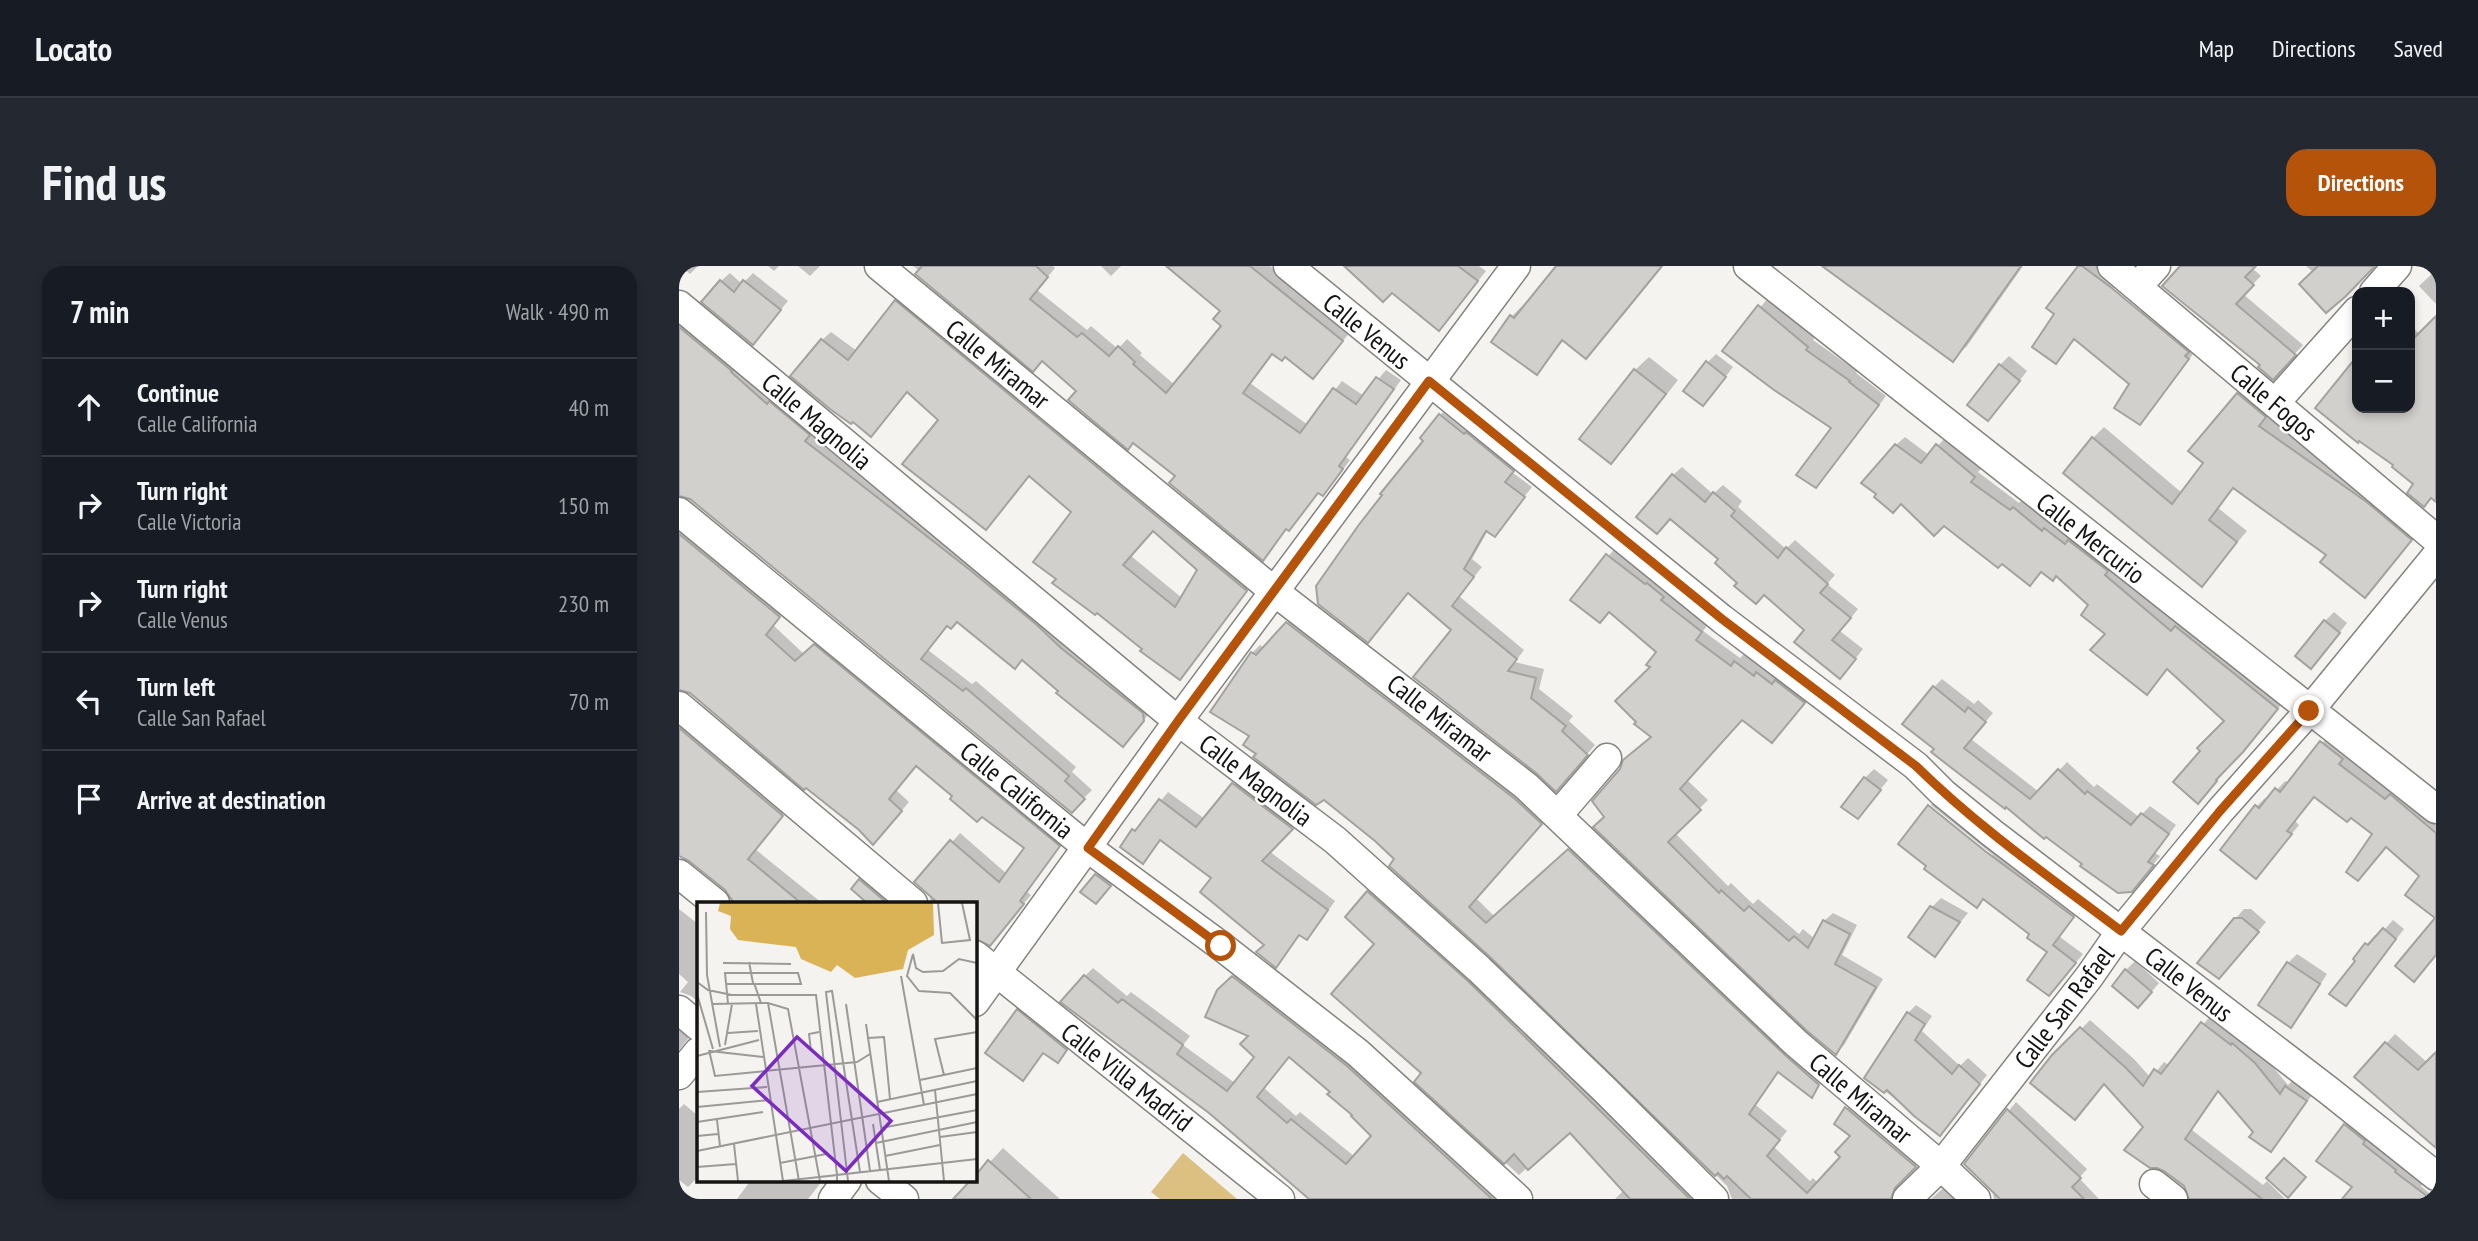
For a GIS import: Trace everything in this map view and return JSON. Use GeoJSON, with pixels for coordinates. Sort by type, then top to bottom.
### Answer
{"type":"FeatureCollection","features":[{"type":"Feature","properties":{"kind":"street","name":"Calle Miramar"},"geometry":{"type":"LineString","coordinates":[[879,266],[1275,592],[1526,786],[1796,1043],[1976,1199]]}},
{"type":"Feature","properties":{"kind":"street","name":"Calle Venus"},"geometry":{"type":"LineString","coordinates":[[1288,266],[1722,619],[1916,766],[1943,793],[1992,833],[2436,1176]]}},
{"type":"Feature","properties":{"kind":"street"},"geometry":{"type":"LineString","coordinates":[[977,999],[1178,721],[1515,266]]}},
{"type":"Feature","properties":{"kind":"street","name":"Calle Mercurio"},"geometry":{"type":"LineString","coordinates":[[1748,266],[2436,809]]}},
{"type":"Feature","properties":{"kind":"street","name":"Calle Fogos"},"geometry":{"type":"LineString","coordinates":[[2112,266],[2147,276],[2276,403],[2436,539]]}},
{"type":"Feature","properties":{"kind":"street"},"geometry":{"type":"LineString","coordinates":[[2378,287],[2397,266]]}},
{"type":"Feature","properties":{"kind":"street","name":"Calle Magnolia"},"geometry":{"type":"LineString","coordinates":[[679,305],[1178,721],[1345,849],[1479,970],[1714,1199]]}},
{"type":"Feature","properties":{"kind":"street"},"geometry":{"type":"LineString","coordinates":[[2276,403],[2352,317]]}},
{"type":"Feature","properties":{"kind":"street","name":"Calle California"},"geometry":{"type":"LineString","coordinates":[[679,512],[1088,848],[1221,946],[1358,1053],[1518,1199]]}},
{"type":"Feature","properties":{"kind":"street","name":"Calle San Rafael"},"geometry":{"type":"LineString","coordinates":[[1907,1199],[1941,1166],[2051,1027],[2121,931],[2220,811],[2309,711],[2436,555]]}},
{"type":"Feature","properties":{"kind":"street"},"geometry":{"type":"LineString","coordinates":[[679,706],[912,902]]}},
{"type":"Feature","properties":{"kind":"street"},"geometry":{"type":"LineString","coordinates":[[1558,816],[1607,758]]}},
{"type":"Feature","properties":{"kind":"street"},"geometry":{"type":"LineString","coordinates":[[679,874],[714,902]]}},
{"type":"Feature","properties":{"kind":"street","name":"Calle Villa Madrid"},"geometry":{"type":"LineString","coordinates":[[977,957],[1280,1199]]}},
{"type":"Feature","properties":{"kind":"street"},"geometry":{"type":"LineString","coordinates":[[679,1010],[697,1025]]}},
{"type":"Feature","properties":{"kind":"street"},"geometry":{"type":"LineString","coordinates":[[679,1075],[697,1053]]}},
{"type":"Feature","properties":{"kind":"street"},"geometry":{"type":"LineString","coordinates":[[833,1199],[846,1182]]}},
{"type":"Feature","properties":{"kind":"street"},"geometry":{"type":"LineString","coordinates":[[883,1182],[904,1199]]}},
{"type":"Feature","properties":{"kind":"shaded area"},"geometry":{"type":"Polygon","coordinates":[[[1183,1153],[1237,1199],[1160,1199],[1151,1192],[1183,1153]]]}},
{"type":"Feature","properties":{"kind":"building"},"geometry":{"type":"Polygon","coordinates":[[[922,266],[1036,266],[1048,277],[1030,299],[1077,337],[1082,333],[1109,356],[1118,346],[1135,362],[1133,364],[1166,393],[1221,326],[1213,319],[1220,311],[1166,266],[1250,266],[1343,341],[1313,379],[1285,357],[1282,361],[1272,354],[1243,393],[1300,433],[1333,388],[1356,404],[1376,377],[1394,389],[1339,466],[1343,469],[1323,496],[1318,493],[1289,531],[1286,529],[1263,561],[1169,483],[1175,476],[1133,443],[1128,450],[1068,400],[1076,391],[1042,361],[1033,372],[915,274],[922,266]]]}},
{"type":"Feature","properties":{"kind":"building"},"geometry":{"type":"Polygon","coordinates":[[[1344,266],[1458,266],[1478,281],[1439,331],[1392,293],[1383,302],[1344,266]]]}},
{"type":"Feature","properties":{"kind":"building"},"geometry":{"type":"Polygon","coordinates":[[[1556,266],[1662,266],[1586,359],[1562,340],[1537,375],[1491,342],[1510,315],[1514,318],[1556,266]]]}},
{"type":"Feature","properties":{"kind":"building"},"geometry":{"type":"Polygon","coordinates":[[[1822,266],[2021,266],[1953,362],[1822,266]]]}},
{"type":"Feature","properties":{"kind":"building"},"geometry":{"type":"Polygon","coordinates":[[[2078,266],[2082,266],[2113,289],[2189,352],[2185,356],[2189,359],[2140,425],[2114,408],[2129,384],[2074,339],[2056,364],[2032,347],[2054,314],[2046,308],[2078,266]]]}},
{"type":"Feature","properties":{"kind":"building"},"geometry":{"type":"Polygon","coordinates":[[[2180,266],[2256,266],[2245,277],[2254,285],[2236,304],[2296,355],[2273,380],[2258,367],[2260,365],[2162,286],[2180,266]]]}},
{"type":"Feature","properties":{"kind":"building"},"geometry":{"type":"Polygon","coordinates":[[[2318,266],[2375,266],[2326,313],[2299,284],[2318,266]]]}},
{"type":"Feature","properties":{"kind":"building"},"geometry":{"type":"Polygon","coordinates":[[[720,280],[734,292],[743,280],[781,310],[753,345],[701,302],[720,280]]]}},
{"type":"Feature","properties":{"kind":"building"},"geometry":{"type":"Polygon","coordinates":[[[895,300],[1247,591],[1180,680],[1140,651],[1142,649],[1097,613],[1095,615],[1052,583],[1056,579],[1033,562],[1071,512],[1029,476],[986,530],[902,464],[938,420],[907,392],[871,437],[853,422],[851,424],[830,409],[790,376],[821,339],[848,360],[895,300]],[[1153,531],[1123,565],[1175,607],[1197,570],[1153,531]]]}},
{"type":"Feature","properties":{"kind":"building"},"geometry":{"type":"Polygon","coordinates":[[[1758,305],[1808,347],[1806,350],[1879,405],[1816,488],[1796,475],[1831,428],[1722,351],[1758,305]]]}},
{"type":"Feature","properties":{"kind":"building"},"geometry":{"type":"Polygon","coordinates":[[[2436,316],[2436,502],[2431,498],[2424,507],[2407,493],[2413,484],[2392,467],[2393,465],[2359,441],[2358,443],[2315,408],[2352,362],[2352,413],[2415,413],[2415,337],[2436,316]]]}},
{"type":"Feature","properties":{"kind":"building"},"geometry":{"type":"Polygon","coordinates":[[[679,327],[767,404],[769,401],[810,435],[805,441],[970,570],[1061,648],[1143,713],[1144,721],[1123,747],[1056,693],[1058,691],[1022,660],[1015,669],[957,622],[951,629],[947,626],[921,659],[963,691],[966,688],[1069,776],[1065,781],[1085,799],[1072,813],[690,499],[679,496],[679,327]]]}},
{"type":"Feature","properties":{"kind":"building"},"geometry":{"type":"Polygon","coordinates":[[[1706,361],[1726,377],[1703,406],[1683,391],[1706,361]]]}},
{"type":"Feature","properties":{"kind":"building"},"geometry":{"type":"Polygon","coordinates":[[[1999,364],[2020,381],[1988,421],[1967,405],[1999,364]]]}},
{"type":"Feature","properties":{"kind":"building"},"geometry":{"type":"Polygon","coordinates":[[[1634,369],[1666,394],[1611,464],[1579,439],[1634,369]]]}},
{"type":"Feature","properties":{"kind":"building"},"geometry":{"type":"Polygon","coordinates":[[[2237,393],[2266,417],[2259,426],[2368,503],[2412,540],[2365,598],[2320,562],[2326,555],[2233,488],[2209,520],[2237,542],[2202,587],[2063,473],[2092,437],[2172,504],[2203,463],[2188,451],[2237,393]]]}},
{"type":"Feature","properties":{"kind":"building"},"geometry":{"type":"Polygon","coordinates":[[[1439,414],[1514,471],[1505,482],[1525,497],[1495,537],[1486,531],[1464,569],[1474,577],[1452,606],[1517,659],[1508,671],[1536,678],[1531,698],[1566,726],[1562,731],[1588,755],[1556,792],[1536,773],[1413,677],[1451,630],[1408,593],[1368,643],[1318,604],[1316,586],[1382,495],[1380,494],[1423,441],[1420,438],[1439,414]]]}},
{"type":"Feature","properties":{"kind":"building"},"geometry":{"type":"Polygon","coordinates":[[[1895,444],[1921,463],[1936,444],[1975,477],[1971,482],[2010,510],[2013,507],[2042,531],[2044,528],[2065,544],[2068,540],[2108,571],[2105,575],[2171,631],[2175,626],[2278,709],[2198,804],[2173,782],[2200,751],[2197,748],[2224,721],[2167,669],[2147,695],[2090,650],[2105,634],[2081,615],[2088,605],[2056,576],[2053,581],[2041,572],[2030,586],[2002,564],[1998,568],[1944,526],[1934,536],[1901,504],[1893,513],[1874,497],[1876,494],[1861,483],[1895,444]]]}},
{"type":"Feature","properties":{"kind":"building"},"geometry":{"type":"Polygon","coordinates":[[[1672,474],[1705,502],[1713,492],[1735,511],[1731,516],[1778,558],[1786,547],[1828,584],[1820,593],[1851,618],[1832,640],[1856,659],[1840,679],[1794,642],[1804,630],[1764,595],[1756,604],[1734,586],[1737,583],[1715,563],[1718,559],[1670,519],[1657,534],[1636,517],[1672,474]]]}},
{"type":"Feature","properties":{"kind":"building"},"geometry":{"type":"Polygon","coordinates":[[[679,534],[780,617],[766,635],[795,661],[814,644],[1060,846],[1020,901],[1024,904],[990,946],[977,940],[977,902],[937,902],[914,882],[950,840],[999,882],[1024,848],[982,817],[977,822],[950,799],[952,796],[916,766],[889,799],[902,811],[873,845],[859,830],[806,788],[804,790],[690,693],[679,690],[679,534]]]}},
{"type":"Feature","properties":{"kind":"building"},"geometry":{"type":"Polygon","coordinates":[[[1606,554],[1647,583],[1664,597],[1661,600],[1702,632],[1696,640],[1731,666],[1734,661],[1754,676],[1756,672],[1772,684],[1775,680],[1805,703],[1772,743],[1742,720],[1680,789],[1701,810],[1668,842],[1719,893],[1721,890],[1744,911],[1749,906],[1789,941],[1794,936],[1808,948],[1823,920],[1850,934],[1835,964],[1876,987],[1836,1055],[1807,1031],[1593,827],[1604,817],[1592,801],[1620,769],[1623,760],[1651,737],[1634,724],[1636,722],[1615,701],[1650,667],[1646,665],[1656,652],[1609,612],[1600,623],[1570,600],[1606,554]]]}},
{"type":"Feature","properties":{"kind":"building"},"geometry":{"type":"Polygon","coordinates":[[[2324,620],[2340,633],[2311,669],[2295,656],[2324,620]]]}},
{"type":"Feature","properties":{"kind":"building"},"geometry":{"type":"Polygon","coordinates":[[[1286,622],[1515,799],[1542,824],[1469,907],[1486,923],[1568,849],[1819,1085],[1812,1098],[1778,1072],[1749,1114],[1780,1140],[1767,1156],[1807,1193],[1840,1157],[1835,1152],[1850,1136],[1834,1124],[1845,1107],[1916,1167],[1895,1188],[1891,1199],[1751,1199],[1727,1176],[1724,1179],[1718,1173],[1715,1176],[1490,957],[1389,866],[1394,859],[1375,841],[1324,800],[1316,805],[1253,757],[1256,754],[1243,745],[1249,736],[1210,712],[1251,652],[1256,655],[1286,622]]]}},
{"type":"Feature","properties":{"kind":"building"},"geometry":{"type":"Polygon","coordinates":[[[1933,686],[1965,712],[1968,707],[1986,722],[1964,748],[2030,799],[2058,769],[2085,794],[2087,791],[2131,825],[2141,813],[2169,834],[2148,862],[2154,865],[2132,892],[2118,893],[2080,866],[2082,864],[2046,837],[2044,839],[2006,807],[2005,809],[1931,752],[1934,749],[1902,724],[1933,686]]]}},
{"type":"Feature","properties":{"kind":"building"},"geometry":{"type":"Polygon","coordinates":[[[679,728],[783,816],[748,859],[800,902],[733,902],[725,890],[679,856],[679,728]]]}},
{"type":"Feature","properties":{"kind":"building"},"geometry":{"type":"Polygon","coordinates":[[[2320,741],[2343,759],[2339,764],[2385,799],[2390,794],[2436,833],[2436,955],[2414,982],[2395,966],[2435,918],[2405,895],[2419,876],[2386,847],[2358,881],[2346,872],[2372,834],[2351,818],[2347,822],[2314,797],[2287,831],[2292,834],[2256,879],[2220,850],[2255,805],[2259,808],[2275,788],[2280,792],[2320,741]]]}},
{"type":"Feature","properties":{"kind":"building"},"geometry":{"type":"Polygon","coordinates":[[[1864,777],[1881,790],[1858,819],[1841,807],[1864,777]]]}},
{"type":"Feature","properties":{"kind":"building"},"geometry":{"type":"Polygon","coordinates":[[[1232,783],[1293,829],[1262,861],[1328,910],[1307,940],[1299,935],[1276,968],[1256,952],[1264,945],[1200,892],[1211,878],[1160,840],[1143,864],[1120,847],[1159,799],[1196,827],[1232,783]]]}},
{"type":"Feature","properties":{"kind":"building"},"geometry":{"type":"Polygon","coordinates":[[[1928,805],[2074,917],[2053,945],[2076,963],[2049,996],[2027,980],[2047,952],[2027,938],[2029,934],[1983,899],[1977,908],[1924,869],[1926,866],[1898,844],[1928,805]]]}},
{"type":"Feature","properties":{"kind":"building"},"geometry":{"type":"Polygon","coordinates":[[[1095,874],[1111,886],[1096,904],[1080,892],[1095,874]]]}},
{"type":"Feature","properties":{"kind":"building"},"geometry":{"type":"Polygon","coordinates":[[[859,879],[886,902],[866,902],[851,889],[859,879]]]}},
{"type":"Feature","properties":{"kind":"building"},"geometry":{"type":"Polygon","coordinates":[[[1367,891],[1468,981],[1690,1199],[1630,1199],[1570,1133],[1528,1170],[1514,1154],[1504,1164],[1414,1082],[1421,1073],[1331,994],[1374,944],[1345,917],[1367,891]]]}},
{"type":"Feature","properties":{"kind":"building"},"geometry":{"type":"Polygon","coordinates":[[[1930,906],[1960,922],[1935,957],[1908,937],[1930,906]]]}},
{"type":"Feature","properties":{"kind":"building"},"geometry":{"type":"Polygon","coordinates":[[[2234,918],[2242,918],[2259,932],[2219,979],[2197,963],[2234,918]]]}},
{"type":"Feature","properties":{"kind":"building"},"geometry":{"type":"Polygon","coordinates":[[[2383,928],[2396,939],[2346,1006],[2329,994],[2355,961],[2353,959],[2365,943],[2368,945],[2383,928]]]}},
{"type":"Feature","properties":{"kind":"building"},"geometry":{"type":"Polygon","coordinates":[[[2287,962],[2320,984],[2291,1028],[2258,1005],[2287,962]]]}},
{"type":"Feature","properties":{"kind":"building"},"geometry":{"type":"Polygon","coordinates":[[[2125,969],[2152,992],[2138,1008],[2112,986],[2125,969]]]}},
{"type":"Feature","properties":{"kind":"building"},"geometry":{"type":"Polygon","coordinates":[[[1084,975],[1118,1003],[1122,999],[1183,1045],[1177,1054],[1227,1091],[1254,1057],[1240,1044],[1248,1036],[1205,1017],[1217,990],[1232,976],[1347,1066],[1492,1199],[1309,1199],[1209,1113],[1060,1002],[1084,975]],[[1289,1057],[1257,1097],[1287,1123],[1291,1119],[1346,1164],[1371,1136],[1327,1094],[1330,1092],[1289,1057]]]}},
{"type":"Feature","properties":{"kind":"building"},"geometry":{"type":"Polygon","coordinates":[[[1017,1009],[1067,1050],[1058,1063],[1043,1053],[1023,1081],[985,1053],[1017,1009]]]}},
{"type":"Feature","properties":{"kind":"building"},"geometry":{"type":"Polygon","coordinates":[[[1907,1012],[1925,1024],[1915,1040],[1952,1074],[1959,1065],[1980,1084],[1940,1136],[1887,1090],[1884,1093],[1864,1078],[1907,1012]]]}},
{"type":"Feature","properties":{"kind":"building"},"geometry":{"type":"Polygon","coordinates":[[[2201,1022],[2255,1063],[2280,1094],[2285,1086],[2307,1101],[2271,1152],[2249,1137],[2253,1132],[2218,1091],[2185,1139],[2262,1199],[2189,1199],[2184,1186],[2164,1171],[2150,1168],[2124,1150],[2143,1127],[2104,1084],[2075,1120],[2030,1083],[2052,1055],[2080,1027],[2143,1086],[2154,1069],[2161,1074],[2201,1022]]]}},
{"type":"Feature","properties":{"kind":"building"},"geometry":{"type":"Polygon","coordinates":[[[2385,1042],[2418,1070],[2436,1052],[2436,1148],[2354,1077],[2385,1042]]]}},
{"type":"Feature","properties":{"kind":"building"},"geometry":{"type":"Polygon","coordinates":[[[2007,1109],[2081,1178],[2072,1187],[2084,1199],[2000,1199],[1964,1164],[2007,1109]]]}},
{"type":"Feature","properties":{"kind":"building"},"geometry":{"type":"Polygon","coordinates":[[[2344,1124],[2365,1141],[2363,1144],[2396,1170],[2395,1172],[2431,1199],[2342,1199],[2352,1187],[2316,1161],[2344,1124]]]}},
{"type":"Feature","properties":{"kind":"building"},"geometry":{"type":"Polygon","coordinates":[[[2284,1158],[2306,1177],[2288,1198],[2266,1178],[2284,1158]]]}},
{"type":"Feature","properties":{"kind":"building"},"geometry":{"type":"Polygon","coordinates":[[[988,1160],[1031,1199],[953,1199],[969,1182],[977,1182],[977,1174],[988,1160]]]}},
{"type":"Feature","properties":{"kind":"route"},"geometry":{"type":"LineString","coordinates":[[1221,946],[1088,848],[1178,721],[1429,381],[1722,619],[1916,766],[1943,793],[1992,833],[2121,931],[2220,811],[2309,711]]}}]}
